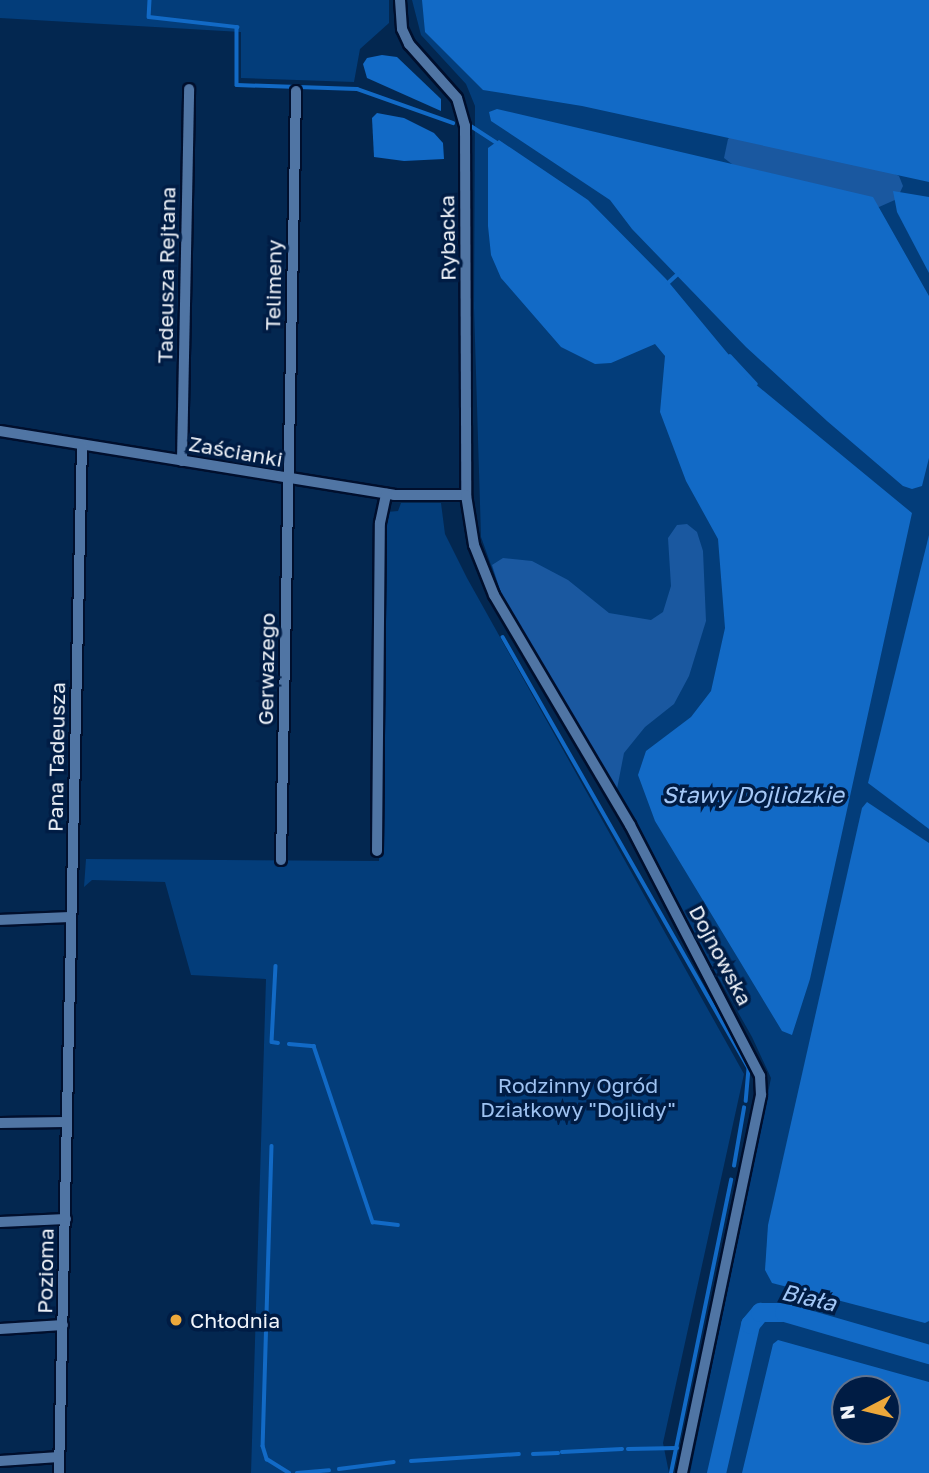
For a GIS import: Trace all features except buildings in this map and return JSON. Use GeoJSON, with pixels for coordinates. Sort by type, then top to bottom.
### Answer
{"type":"FeatureCollection","features":[{"type":"Feature","properties":{"kind":"street","name":"Rybacka"},"geometry":{"type":"LineString","coordinates":[[400,0],[402,29],[409,44],[457,98],[465,126],[466,495]]}},
{"type":"Feature","properties":{"kind":"street","name":"Tadeusza Rejtana"},"geometry":{"type":"LineString","coordinates":[[182,461],[189,89]]}},
{"type":"Feature","properties":{"kind":"street","name":"Telimeny"},"geometry":{"type":"LineString","coordinates":[[289,479],[296,91]]}},
{"type":"Feature","properties":{"kind":"street","name":"Zaścianki"},"geometry":{"type":"LineString","coordinates":[[0,431],[386,494],[466,495]]}},
{"type":"Feature","properties":{"kind":"street","name":"Pana Tadeusza"},"geometry":{"type":"LineString","coordinates":[[67,1069],[82,446]]}},
{"type":"Feature","properties":{"kind":"street","name":"Gerwazego"},"geometry":{"type":"LineString","coordinates":[[281,860],[289,479]]}},
{"type":"Feature","properties":{"kind":"street"},"geometry":{"type":"LineString","coordinates":[[377,850],[380,523],[386,494]]}},
{"type":"Feature","properties":{"kind":"street","name":"Dojnowska"},"geometry":{"type":"LineString","coordinates":[[466,495],[474,545],[494,595],[630,825],[760,1076],[761,1095],[682,1473]]}},
{"type":"Feature","properties":{"kind":"street"},"geometry":{"type":"LineString","coordinates":[[0,920],[71,917]]}},
{"type":"Feature","properties":{"kind":"street","name":"Pozioma"},"geometry":{"type":"LineString","coordinates":[[59,1473],[67,1069]]}},
{"type":"Feature","properties":{"kind":"street"},"geometry":{"type":"LineString","coordinates":[[0,1123],[66,1122]]}},
{"type":"Feature","properties":{"kind":"street"},"geometry":{"type":"LineString","coordinates":[[0,1222],[66,1219]]}},
{"type":"Feature","properties":{"kind":"street"},"geometry":{"type":"LineString","coordinates":[[0,1329],[63,1325]]}},
{"type":"Feature","properties":{"kind":"street"},"geometry":{"type":"LineString","coordinates":[[0,1461],[60,1457]]}},
{"type":"Feature","properties":{"kind":"green space"},"geometry":{"type":"Polygon","coordinates":[[[0,0],[389,0],[389,23],[360,49],[354,82],[241,78],[241,32],[0,18],[0,0]]]}},
{"type":"Feature","properties":{"kind":"green space"},"geometry":{"type":"Polygon","coordinates":[[[412,0],[929,0],[929,1473],[690,1473],[771,1078],[752,1037],[501,593],[481,537],[474,308],[475,106],[466,84],[421,35],[412,0]]]}},
{"type":"Feature","properties":{"kind":"green space","name":"Rodzinny Ogród Działkowy \"Dojlidy\""},"geometry":{"type":"Polygon","coordinates":[[[401,503],[441,503],[445,534],[467,578],[744,1074],[663,1443],[669,1473],[251,1473],[266,979],[191,975],[165,882],[92,880],[84,887],[86,859],[379,861],[387,512],[398,511],[401,503]]]}},
{"type":"Feature","properties":{"kind":"shaded area"},"geometry":{"type":"Polygon","coordinates":[[[736,132],[881,167],[899,176],[903,186],[897,199],[879,207],[745,174],[724,158],[728,139],[736,132]]]}},
{"type":"Feature","properties":{"kind":"shaded area"},"geometry":{"type":"Polygon","coordinates":[[[687,524],[697,532],[703,551],[706,621],[689,676],[674,704],[645,727],[624,753],[616,794],[501,593],[492,565],[503,558],[532,561],[568,580],[609,613],[651,620],[663,612],[671,586],[668,538],[677,525],[687,524]]]}},
{"type":"Feature","properties":{"kind":"water"},"geometry":{"type":"Polygon","coordinates":[[[422,0],[929,0],[929,182],[582,106],[483,90],[425,32],[422,0]]]}},
{"type":"Feature","properties":{"kind":"water"},"geometry":{"type":"Polygon","coordinates":[[[382,55],[397,57],[441,99],[441,111],[367,78],[363,64],[367,58],[382,55]]]}},
{"type":"Feature","properties":{"kind":"water"},"geometry":{"type":"Polygon","coordinates":[[[497,109],[873,197],[929,296],[929,458],[922,486],[912,489],[903,486],[827,421],[746,347],[632,229],[610,200],[491,121],[489,112],[497,109]]]}},
{"type":"Feature","properties":{"kind":"water"},"geometry":{"type":"Polygon","coordinates":[[[377,113],[404,118],[434,133],[443,143],[444,159],[404,161],[374,157],[372,118],[377,113]]]}},
{"type":"Feature","properties":{"kind":"water","name":"Stawy Dojlidzkie"},"geometry":{"type":"Polygon","coordinates":[[[499,140],[588,200],[666,279],[748,378],[912,513],[810,979],[792,1035],[782,1031],[655,821],[638,775],[646,751],[691,717],[711,691],[725,628],[718,539],[686,481],[660,412],[665,356],[655,344],[611,363],[595,364],[561,347],[501,278],[491,255],[488,226],[488,148],[499,140]]]}},
{"type":"Feature","properties":{"kind":"water"},"geometry":{"type":"Polygon","coordinates":[[[893,191],[929,197],[929,273],[897,212],[893,191]]]}},
{"type":"Feature","properties":{"kind":"water","name":"Stawy Dojlidzkie"},"geometry":{"type":"Polygon","coordinates":[[[929,535],[929,829],[868,783],[929,535]]]}},
{"type":"Feature","properties":{"kind":"water","name":"Stawy Dojlidzkie"},"geometry":{"type":"Polygon","coordinates":[[[867,802],[929,843],[929,1321],[925,1323],[772,1283],[765,1270],[768,1225],[862,808],[867,802]]]}},
{"type":"Feature","properties":{"kind":"water"},"geometry":{"type":"Polygon","coordinates":[[[778,1340],[929,1382],[929,1473],[742,1473],[773,1344],[778,1340]]]}},
{"type":"Feature","properties":{"kind":"waterway"},"geometry":{"type":"LineString","coordinates":[[150,0],[149,17],[237,27],[237,85],[357,89],[453,123]]}},
{"type":"Feature","properties":{"kind":"waterway"},"geometry":{"type":"LineString","coordinates":[[471,126],[499,144]]}},
{"type":"Feature","properties":{"kind":"waterway"},"geometry":{"type":"LineString","coordinates":[[668,283],[679,273]]}},
{"type":"Feature","properties":{"kind":"waterway"},"geometry":{"type":"LineString","coordinates":[[730,356],[756,384]]}},
{"type":"Feature","properties":{"kind":"waterway"},"geometry":{"type":"LineString","coordinates":[[503,637],[749,1069],[746,1101]]}},
{"type":"Feature","properties":{"kind":"waterway"},"geometry":{"type":"LineString","coordinates":[[276,966],[272,1042],[278,1043]]}},
{"type":"Feature","properties":{"kind":"waterway"},"geometry":{"type":"LineString","coordinates":[[289,1044],[314,1046],[373,1222],[398,1225]]}},
{"type":"Feature","properties":{"kind":"waterway"},"geometry":{"type":"LineString","coordinates":[[734,1166],[744,1108]]}},
{"type":"Feature","properties":{"kind":"waterway"},"geometry":{"type":"LineString","coordinates":[[272,1146],[263,1446],[267,1459],[289,1473]]}},
{"type":"Feature","properties":{"kind":"waterway"},"geometry":{"type":"LineString","coordinates":[[671,1473],[731,1180]]}},
{"type":"Feature","properties":{"kind":"waterway","name":"Biała"},"geometry":{"type":"LineString","coordinates":[[716,1473],[750,1324],[760,1312],[784,1312],[929,1354]]}},
{"type":"Feature","properties":{"kind":"waterway"},"geometry":{"type":"LineString","coordinates":[[628,1449],[677,1448]]}},
{"type":"Feature","properties":{"kind":"waterway"},"geometry":{"type":"LineString","coordinates":[[562,1452],[622,1449]]}},
{"type":"Feature","properties":{"kind":"waterway"},"geometry":{"type":"LineString","coordinates":[[533,1454],[558,1453]]}},
{"type":"Feature","properties":{"kind":"waterway"},"geometry":{"type":"LineString","coordinates":[[411,1461],[519,1454]]}},
{"type":"Feature","properties":{"kind":"waterway"},"geometry":{"type":"LineString","coordinates":[[339,1469],[394,1462]]}},
{"type":"Feature","properties":{"kind":"waterway"},"geometry":{"type":"LineString","coordinates":[[297,1473],[329,1470]]}},
{"type":"Feature","properties":{"kind":"place","name":"Chłodnia"},"geometry":{"type":"Point","coordinates":[176,1320]}}]}
